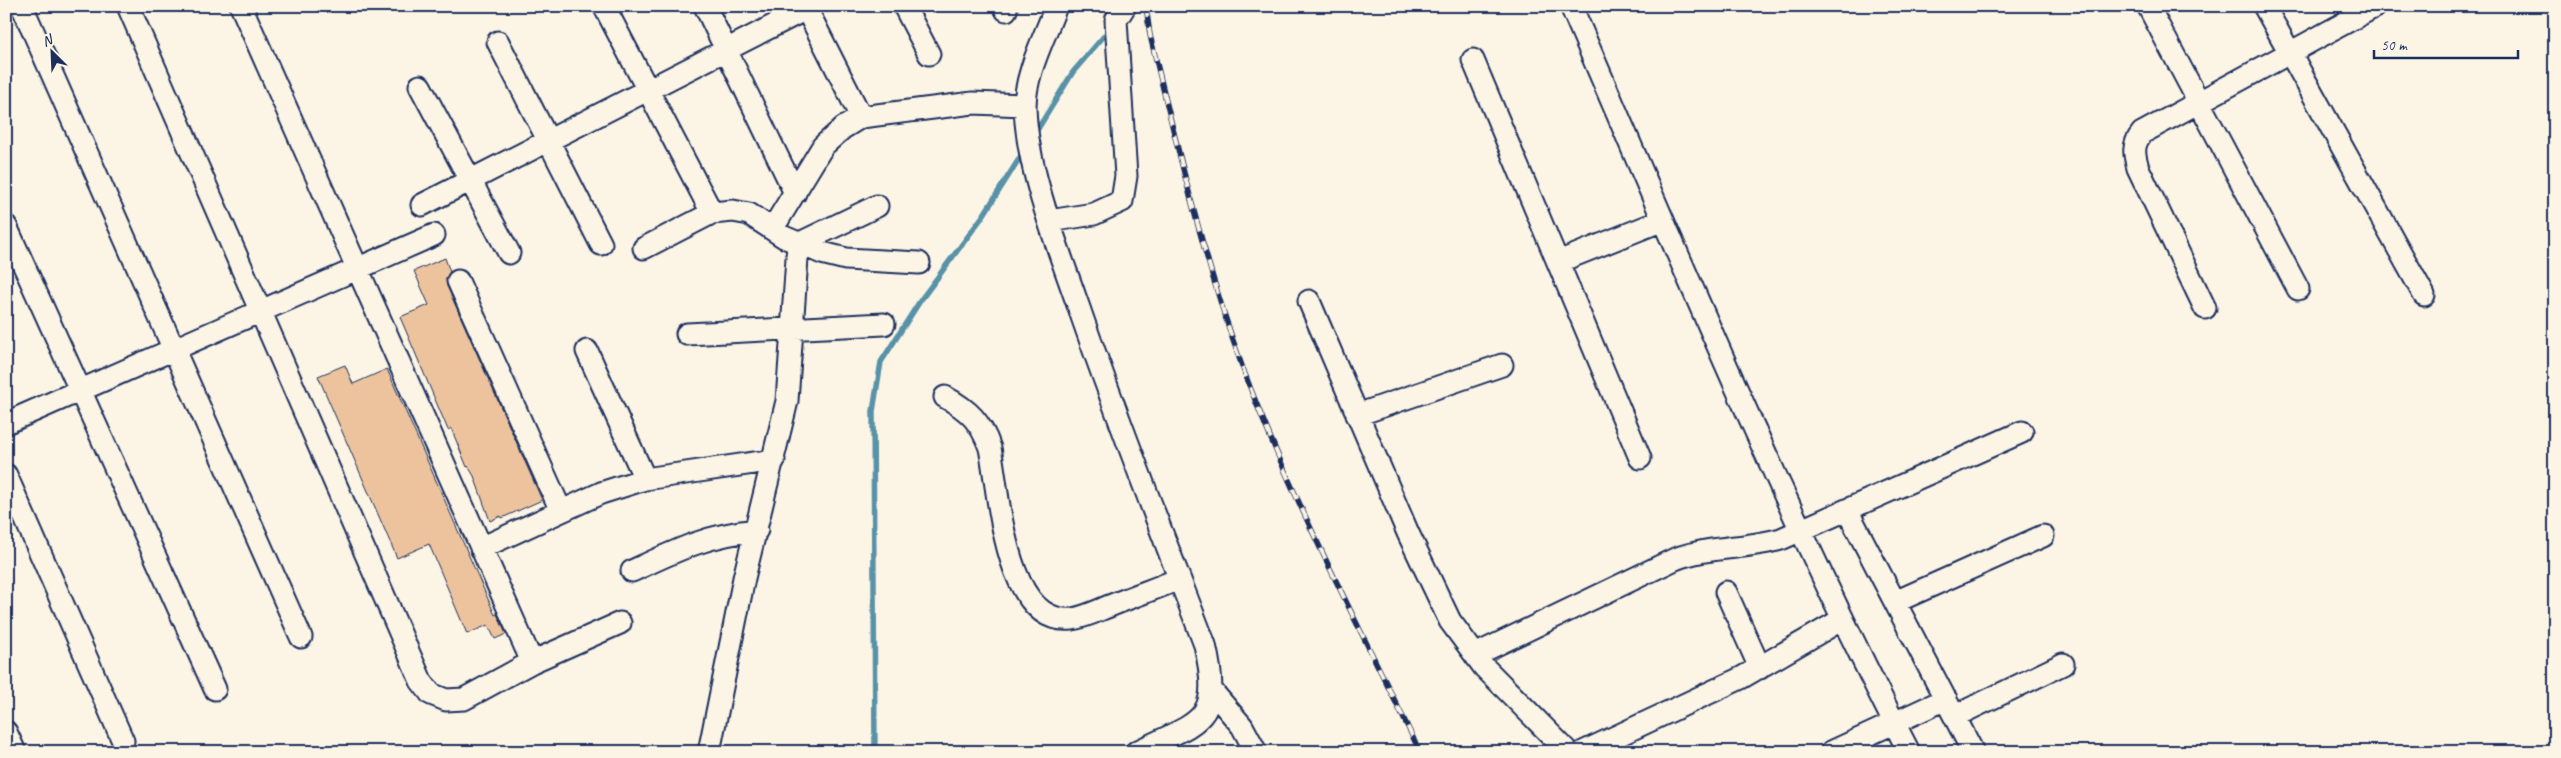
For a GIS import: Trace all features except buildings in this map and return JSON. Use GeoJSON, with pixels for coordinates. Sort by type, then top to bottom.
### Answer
{"type":"FeatureCollection","features":[{"type":"Feature","properties":{"kind":"street"},"geometry":{"type":"LineString","coordinates":[[22,6],[301,637]]}},
{"type":"Feature","properties":{"kind":"street"},"geometry":{"type":"LineString","coordinates":[[128,6],[417,672],[431,694],[446,700],[464,699],[532,662],[620,623]]}},
{"type":"Feature","properties":{"kind":"street"},"geometry":{"type":"LineString","coordinates":[[241,6],[532,662]]}},
{"type":"Feature","properties":{"kind":"street"},"geometry":{"type":"LineString","coordinates":[[604,6],[712,213]]}},
{"type":"Feature","properties":{"kind":"street"},"geometry":{"type":"LineString","coordinates":[[705,6],[795,193]]}},
{"type":"Feature","properties":{"kind":"street"},"geometry":{"type":"LineString","coordinates":[[904,6],[929,54]]}},
{"type":"Feature","properties":{"kind":"street"},"geometry":{"type":"LineString","coordinates":[[1056,6],[1035,63],[1026,115],[1033,157],[1049,221],[1122,430],[1205,645],[1211,671],[1212,691],[1207,710],[1193,724],[1136,752]]}},
{"type":"Feature","properties":{"kind":"street"},"geometry":{"type":"LineString","coordinates":[[1049,221],[1094,214],[1122,201],[1126,176],[1116,20],[1126,6]]}},
{"type":"Feature","properties":{"kind":"street"},"geometry":{"type":"LineString","coordinates":[[1571,6],[1800,530],[1842,620],[1908,752]]}},
{"type":"Feature","properties":{"kind":"street"},"geometry":{"type":"LineString","coordinates":[[2148,6],[2298,288]]}},
{"type":"Feature","properties":{"kind":"street"},"geometry":{"type":"LineString","coordinates":[[2264,6],[2424,295]]}},
{"type":"Feature","properties":{"kind":"street"},"geometry":{"type":"LineString","coordinates":[[2205,308],[2138,168],[2134,147],[2142,133],[2376,6]]}},
{"type":"Feature","properties":{"kind":"street"},"geometry":{"type":"LineString","coordinates":[[422,205],[808,7],[861,117]]}},
{"type":"Feature","properties":{"kind":"street"},"geometry":{"type":"LineString","coordinates":[[498,42],[601,244]]}},
{"type":"Feature","properties":{"kind":"street"},"geometry":{"type":"LineString","coordinates":[[1473,60],[1640,458]]}},
{"type":"Feature","properties":{"kind":"street"},"geometry":{"type":"LineString","coordinates":[[420,86],[509,253]]}},
{"type":"Feature","properties":{"kind":"street"},"geometry":{"type":"LineString","coordinates":[[773,228],[823,146],[843,128],[861,117],[947,105],[991,102],[1026,115]]}},
{"type":"Feature","properties":{"kind":"street"},"geometry":{"type":"LineString","coordinates":[[798,244],[877,206]]}},
{"type":"Feature","properties":{"kind":"street"},"geometry":{"type":"LineString","coordinates":[[644,248],[712,213],[733,211],[749,214],[798,244],[822,253],[846,259],[919,264]]}},
{"type":"Feature","properties":{"kind":"street"},"geometry":{"type":"LineString","coordinates":[[1558,262],[1663,220]]}},
{"type":"Feature","properties":{"kind":"street"},"geometry":{"type":"LineString","coordinates":[[6,226],[215,689]]}},
{"type":"Feature","properties":{"kind":"street"},"geometry":{"type":"LineString","coordinates":[[6,423],[434,235]]}},
{"type":"Feature","properties":{"kind":"street"},"geometry":{"type":"LineString","coordinates":[[709,752],[744,578],[787,401],[798,244]]}},
{"type":"Feature","properties":{"kind":"street"},"geometry":{"type":"LineString","coordinates":[[458,281],[562,511]]}},
{"type":"Feature","properties":{"kind":"street"},"geometry":{"type":"LineString","coordinates":[[1309,301],[1435,593],[1450,622],[1475,655],[1507,691],[1568,752]]}},
{"type":"Feature","properties":{"kind":"street"},"geometry":{"type":"LineString","coordinates":[[687,334],[884,324]]}},
{"type":"Feature","properties":{"kind":"street"},"geometry":{"type":"LineString","coordinates":[[586,351],[645,479]]}},
{"type":"Feature","properties":{"kind":"street"},"geometry":{"type":"LineString","coordinates":[[1357,415],[1502,364]]}},
{"type":"Feature","properties":{"kind":"street"},"geometry":{"type":"LineString","coordinates":[[945,397],[971,413],[985,433],[990,448],[1007,547],[1021,585],[1042,610],[1061,618],[1081,617],[1179,579]]}},
{"type":"Feature","properties":{"kind":"street"},"geometry":{"type":"LineString","coordinates":[[1475,655],[1690,553],[1766,543],[1847,510],[2022,432]]}},
{"type":"Feature","properties":{"kind":"street"},"geometry":{"type":"LineString","coordinates":[[481,548],[601,493],[645,479],[774,460]]}},
{"type":"Feature","properties":{"kind":"street"},"geometry":{"type":"LineString","coordinates":[[6,475],[123,741]]}},
{"type":"Feature","properties":{"kind":"street"},"geometry":{"type":"LineString","coordinates":[[1847,510],[1973,752]]}},
{"type":"Feature","properties":{"kind":"street"},"geometry":{"type":"LineString","coordinates":[[632,571],[690,543],[729,533],[757,530]]}},
{"type":"Feature","properties":{"kind":"street"},"geometry":{"type":"LineString","coordinates":[[1895,602],[2043,536]]}},
{"type":"Feature","properties":{"kind":"street"},"geometry":{"type":"LineString","coordinates":[[1726,592],[1760,668]]}},
{"type":"Feature","properties":{"kind":"street"},"geometry":{"type":"LineString","coordinates":[[1583,752],[1760,668],[1842,620]]}},
{"type":"Feature","properties":{"kind":"street"},"geometry":{"type":"LineString","coordinates":[[1831,752],[1894,724],[1951,708],[2063,664]]}},
{"type":"Feature","properties":{"kind":"street"},"geometry":{"type":"LineString","coordinates":[[1212,691],[1242,726],[1256,752]]}},
{"type":"Feature","properties":{"kind":"street"},"geometry":{"type":"LineString","coordinates":[[6,732],[15,752]]}},
{"type":"Feature","properties":{"kind":"waterway"},"geometry":{"type":"LineString","coordinates":[[1034,135],[1073,72],[1110,29]]}},
{"type":"Feature","properties":{"kind":"waterway"},"geometry":{"type":"LineString","coordinates":[[875,752],[873,411],[881,362],[920,301],[983,216],[1024,151]]}},
{"type":"Feature","properties":{"kind":"railway"},"geometry":{"type":"LineString","coordinates":[[1146,6],[1150,35],[1192,202],[1215,284],[1242,366],[1261,415],[1304,512],[1420,752]]}}]}
